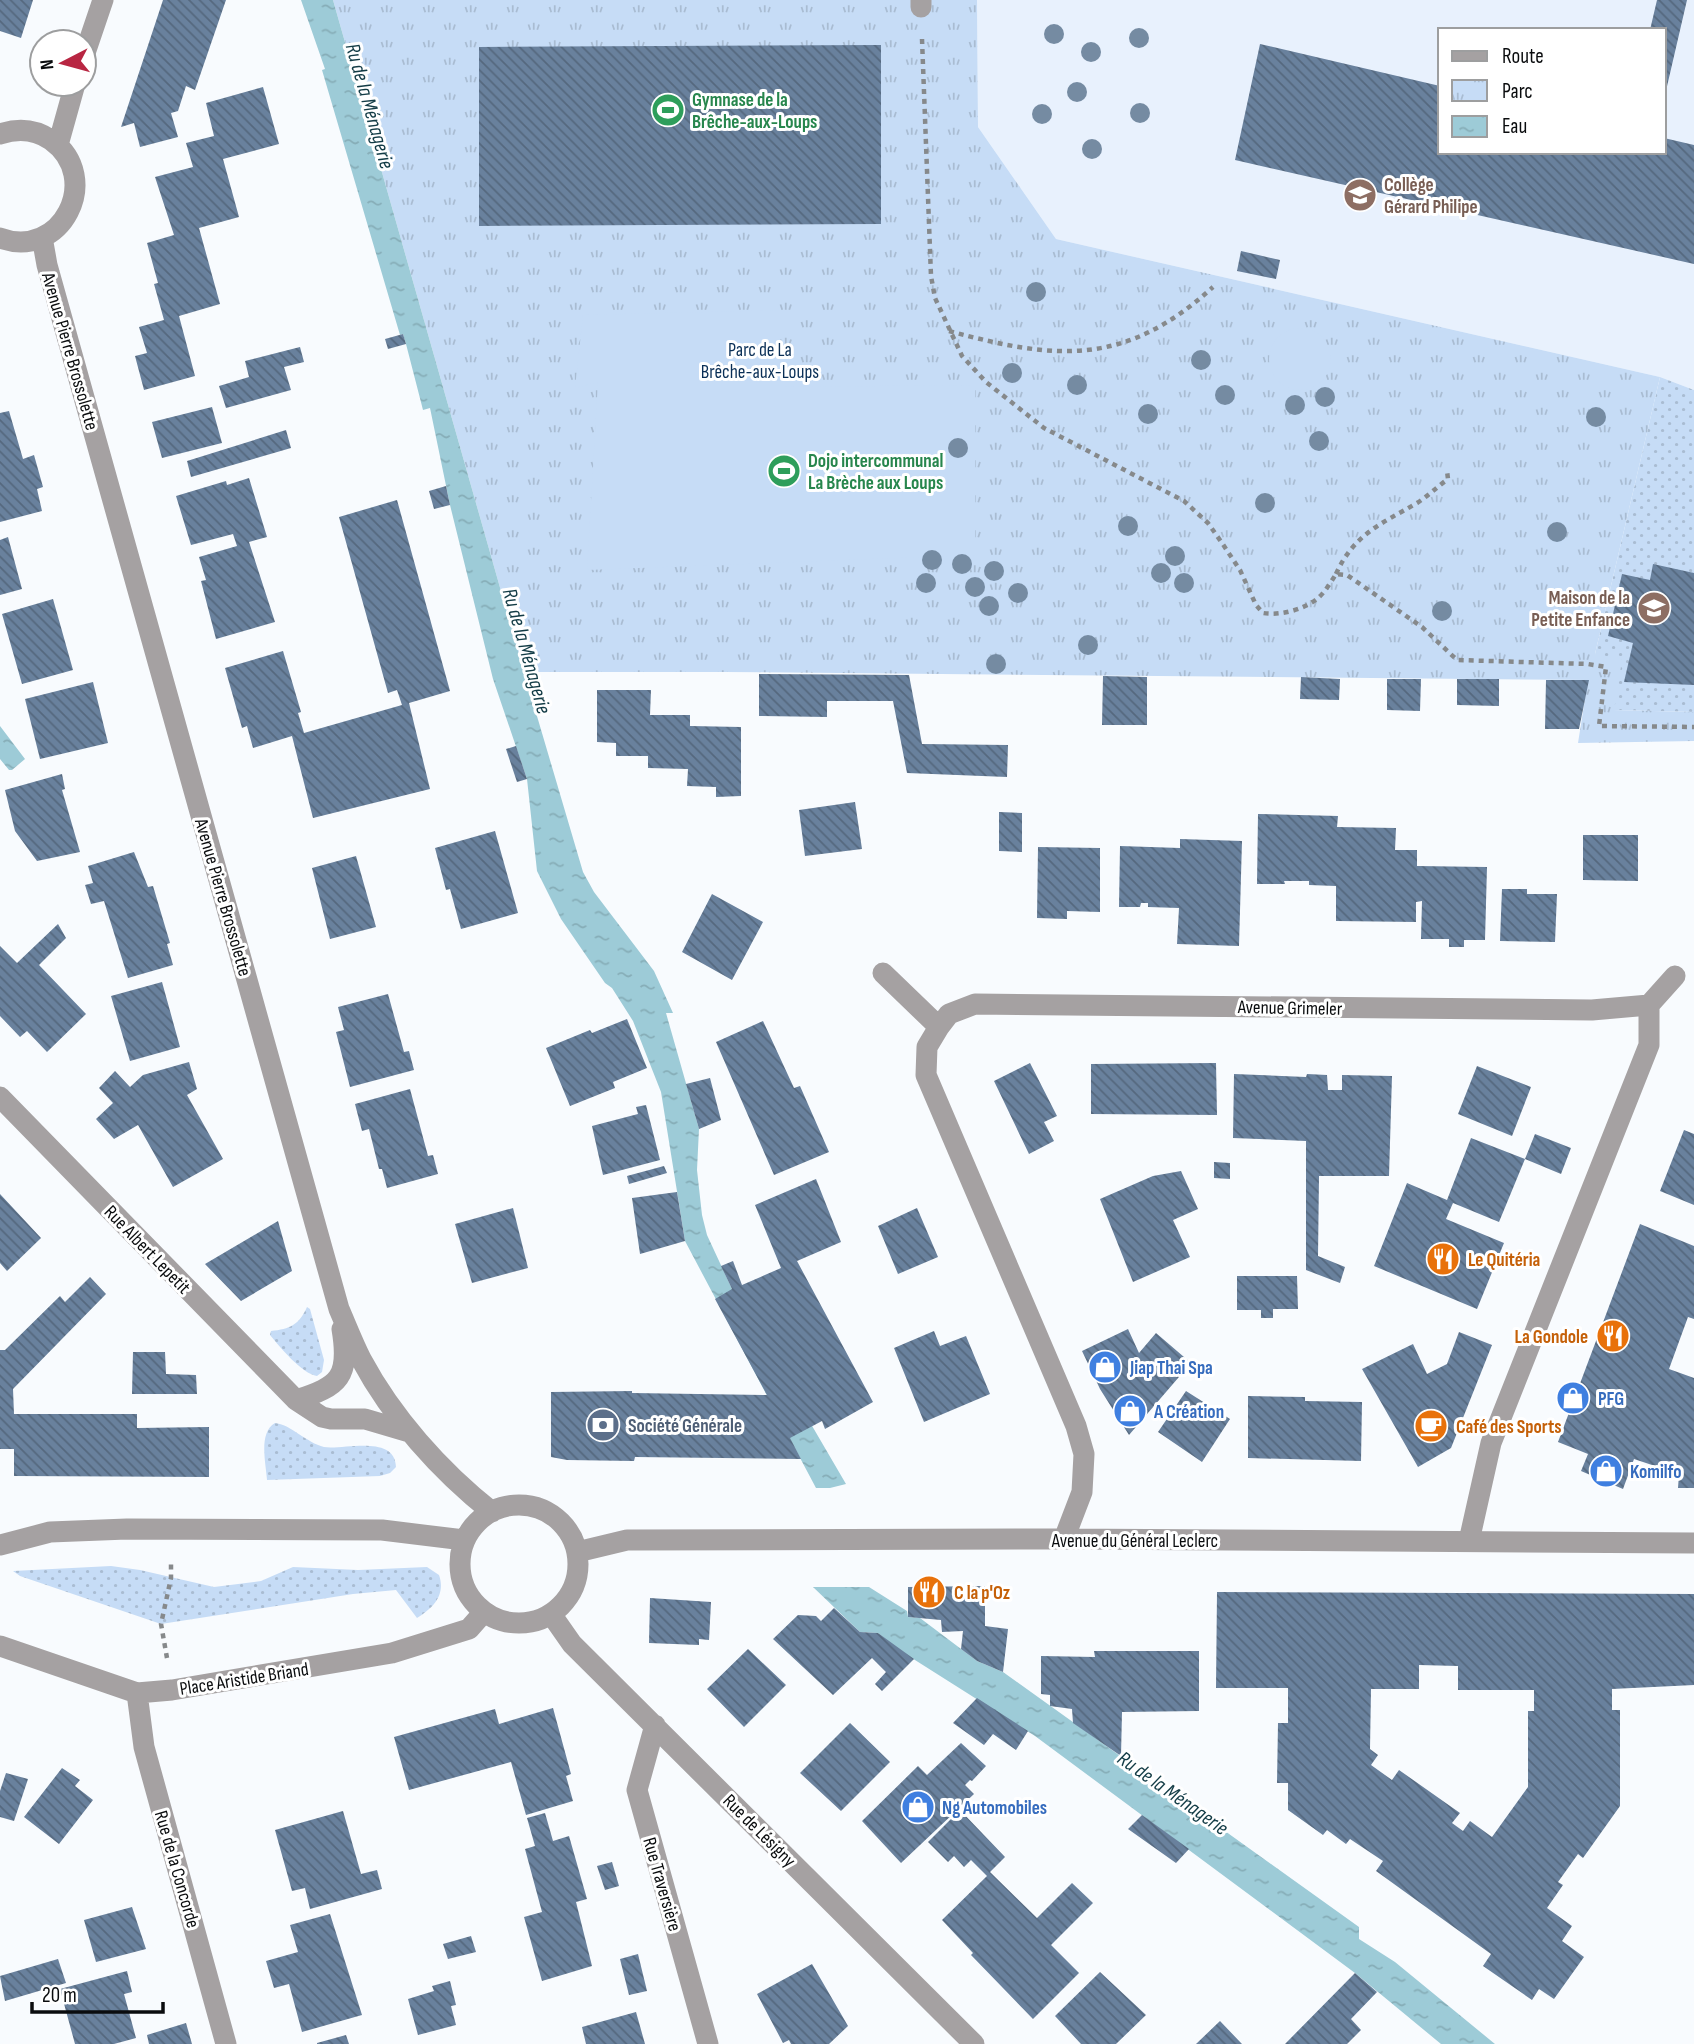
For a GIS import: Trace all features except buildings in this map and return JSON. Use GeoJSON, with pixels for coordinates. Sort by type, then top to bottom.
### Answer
{"type":"FeatureCollection","features":[{"type":"Feature","properties":{"kind":"street"},"geometry":{"type":"LineString","coordinates":[[94,28],[103,0]]}},
{"type":"Feature","properties":{"kind":"street"},"geometry":{"type":"LineString","coordinates":[[58,145],[71,98]]}},
{"type":"Feature","properties":{"kind":"street"},"geometry":{"type":"LineString","coordinates":[[0,134],[10,130],[28,130],[44,135],[58,145],[69,159],[75,177],[75,196],[69,213],[57,228],[42,237],[24,242],[0,237]]}},
{"type":"Feature","properties":{"kind":"street","name":"Avenue Pierre Brossolette"},"geometry":{"type":"LineString","coordinates":[[42,237],[47,265],[339,1309],[361,1359],[410,1432],[475,1498],[492,1511]]}},
{"type":"Feature","properties":{"kind":"street"},"geometry":{"type":"LineString","coordinates":[[883,973],[939,1027],[928,1047],[926,1075],[1076,1426],[1084,1454],[1082,1492],[1064,1539]]}},
{"type":"Feature","properties":{"kind":"street"},"geometry":{"type":"LineString","coordinates":[[1469,1541],[1491,1443],[1649,1045],[1649,1005],[1675,976]]}},
{"type":"Feature","properties":{"kind":"street","name":"Avenue Grimeler"},"geometry":{"type":"LineString","coordinates":[[939,1027],[949,1014],[975,1004],[1592,1010],[1649,1005]]}},
{"type":"Feature","properties":{"kind":"street","name":"Rue Albert Lepetit"},"geometry":{"type":"LineString","coordinates":[[0,1097],[296,1400],[322,1417],[365,1419],[410,1432]]}},
{"type":"Feature","properties":{"kind":"street"},"geometry":{"type":"LineString","coordinates":[[296,1400],[334,1384],[343,1370],[346,1353],[339,1309]]}},
{"type":"Feature","properties":{"kind":"street"},"geometry":{"type":"LineString","coordinates":[[526,1505],[544,1510],[559,1521],[570,1535],[577,1552],[578,1570],[574,1587],[564,1602],[551,1614],[534,1621],[517,1623],[499,1620],[484,1612],[470,1598],[462,1579],[460,1560],[464,1540],[475,1524],[492,1511],[526,1505]]}},
{"type":"Feature","properties":{"kind":"street"},"geometry":{"type":"LineString","coordinates":[[0,1545],[50,1532],[171,1529],[382,1530],[464,1540]]}},
{"type":"Feature","properties":{"kind":"street","name":"Avenue du Général Leclerc"},"geometry":{"type":"LineString","coordinates":[[577,1552],[627,1540],[1064,1539],[1694,1544]]}},
{"type":"Feature","properties":{"kind":"street","name":"Place Aristide Briand"},"geometry":{"type":"LineString","coordinates":[[0,1646],[137,1693],[172,1690],[391,1653],[469,1629],[484,1612]]}},
{"type":"Feature","properties":{"kind":"street","name":"Rue de Lésigny"},"geometry":{"type":"LineString","coordinates":[[551,1614],[572,1644],[974,2044]]}},
{"type":"Feature","properties":{"kind":"street","name":"Rue de la Concorde"},"geometry":{"type":"LineString","coordinates":[[137,1693],[144,1747],[226,2044]]}},
{"type":"Feature","properties":{"kind":"street","name":"Rue Traversière"},"geometry":{"type":"LineString","coordinates":[[655,1725],[637,1790],[708,2044]]}},
{"type":"Feature","properties":{"kind":"path"},"geometry":{"type":"LineString","coordinates":[[921,4],[931,276],[935,298],[949,331],[962,356],[986,382],[1044,428],[1175,496],[1196,511],[1240,570],[1256,605],[1263,613],[1278,613],[1320,597],[1336,575],[1349,549],[1364,535],[1418,502],[1447,479],[1447,471]]}},
{"type":"Feature","properties":{"kind":"path"},"geometry":{"type":"LineString","coordinates":[[949,331],[1018,349],[1056,352],[1092,350],[1150,332],[1176,317],[1213,287]]}},
{"type":"Feature","properties":{"kind":"path"},"geometry":{"type":"LineString","coordinates":[[1336,575],[1347,575],[1422,627],[1457,660],[1588,664],[1606,667],[1599,726],[1694,727]]}},
{"type":"Feature","properties":{"kind":"path"},"geometry":{"type":"LineString","coordinates":[[171,1529],[171,1578],[161,1624],[172,1690]]}},
{"type":"Feature","properties":{"kind":"shaded area","name":"Collège Gérard Philipe"},"geometry":{"type":"Polygon","coordinates":[[[977,0],[1694,0],[1694,390],[1660,377],[1056,239],[978,127],[977,0]]]}},
{"type":"Feature","properties":{"kind":"green space","name":"Parc de La Brêche-aux-Loups"},"geometry":{"type":"Polygon","coordinates":[[[333,0],[977,0],[978,127],[1056,239],[1660,377],[1595,654],[1622,660],[1614,710],[1694,712],[1694,741],[1578,743],[1588,680],[524,672],[333,0]]]}},
{"type":"Feature","properties":{"kind":"green space","name":"Dojo intercommunal La Brèche aux Loups"},"geometry":{"type":"Polygon","coordinates":[[[780,310],[780,387],[975,385],[975,555],[587,570],[598,382],[575,388],[583,315],[780,310]]]}},
{"type":"Feature","properties":{"kind":"green space"},"geometry":{"type":"Polygon","coordinates":[[[1300,328],[1322,337],[1331,359],[1322,381],[1300,390],[1278,381],[1269,359],[1278,337],[1300,328]]]}},
{"type":"Feature","properties":{"kind":"green space"},"geometry":{"type":"Polygon","coordinates":[[[1660,377],[1694,390],[1694,712],[1614,710],[1595,654],[1660,377]]]}},
{"type":"Feature","properties":{"kind":"green space"},"geometry":{"type":"Polygon","coordinates":[[[307,1307],[310,1309],[324,1360],[322,1372],[317,1376],[298,1365],[270,1335],[271,1331],[293,1325],[307,1307]]]}},
{"type":"Feature","properties":{"kind":"green space"},"geometry":{"type":"Polygon","coordinates":[[[275,1423],[324,1447],[367,1446],[387,1450],[396,1467],[390,1473],[380,1476],[267,1480],[265,1441],[266,1434],[275,1423]]]}},
{"type":"Feature","properties":{"kind":"green space"},"geometry":{"type":"Polygon","coordinates":[[[111,1566],[214,1587],[261,1581],[293,1567],[358,1570],[427,1567],[439,1575],[441,1589],[433,1605],[417,1618],[396,1590],[353,1594],[161,1624],[20,1576],[13,1571],[111,1566]]]}},
{"type":"Feature","properties":{"kind":"water"},"geometry":{"type":"Polygon","coordinates":[[[301,0],[333,0],[583,872],[594,892],[654,971],[673,1013],[666,1013],[699,1129],[697,1170],[707,1235],[732,1289],[846,1484],[816,1488],[685,1241],[661,1092],[633,1021],[561,919],[537,871],[527,779],[493,679],[450,505],[430,408],[423,410],[406,344],[403,334],[400,335],[322,70],[325,69],[301,0]]]}},
{"type":"Feature","properties":{"kind":"water"},"geometry":{"type":"Polygon","coordinates":[[[0,726],[25,759],[12,770],[0,759],[0,726]]]}},
{"type":"Feature","properties":{"kind":"water"},"geometry":{"type":"Polygon","coordinates":[[[813,1587],[869,1587],[907,1611],[908,1617],[920,1618],[977,1661],[1003,1672],[1359,1927],[1359,1939],[1395,1962],[1495,2044],[1441,2044],[1355,1973],[1035,1736],[896,1648],[878,1633],[860,1632],[813,1587]]]}},
{"type":"Feature","properties":{"kind":"place","name":"Gymnase de la Brêche-aux-Loups"},"geometry":{"type":"Point","coordinates":[668,110]}},
{"type":"Feature","properties":{"kind":"place","name":"Collège Gérard Philipe"},"geometry":{"type":"Point","coordinates":[1360,195]}},
{"type":"Feature","properties":{"kind":"place","name":"Dojo intercommunal La Brèche aux Loups"},"geometry":{"type":"Point","coordinates":[784,471]}},
{"type":"Feature","properties":{"kind":"place","name":"Maison de la Petite Enfance"},"geometry":{"type":"Point","coordinates":[1654,608]}},
{"type":"Feature","properties":{"kind":"place","name":"Le Quitéria"},"geometry":{"type":"Point","coordinates":[1443,1259]}},
{"type":"Feature","properties":{"kind":"place","name":"La Gondole"},"geometry":{"type":"Point","coordinates":[1613,1336]}},
{"type":"Feature","properties":{"kind":"place","name":"Jiap Thai Spa"},"geometry":{"type":"Point","coordinates":[1105,1367]}},
{"type":"Feature","properties":{"kind":"place","name":"PFG"},"geometry":{"type":"Point","coordinates":[1573,1398]}},
{"type":"Feature","properties":{"kind":"place","name":"A Création"},"geometry":{"type":"Point","coordinates":[1130,1411]}},
{"type":"Feature","properties":{"kind":"place","name":"Société Générale"},"geometry":{"type":"Point","coordinates":[603,1425]}},
{"type":"Feature","properties":{"kind":"place","name":"Café des Sports"},"geometry":{"type":"Point","coordinates":[1431,1426]}},
{"type":"Feature","properties":{"kind":"place","name":"Komilfo"},"geometry":{"type":"Point","coordinates":[1606,1471]}},
{"type":"Feature","properties":{"kind":"place","name":"C la p'Oz"},"geometry":{"type":"Point","coordinates":[929,1592]}},
{"type":"Feature","properties":{"kind":"place","name":"Ng Automobiles"},"geometry":{"type":"Point","coordinates":[918,1807]}},
{"type":"Feature","properties":{"kind":"water label","name":"Ru de la Ménagerie"},"geometry":{"type":"Point","coordinates":[370,106]}},
{"type":"Feature","properties":{"kind":"water label","name":"Ru de la Ménagerie"},"geometry":{"type":"Point","coordinates":[527,651]}},
{"type":"Feature","properties":{"kind":"water label","name":"Ru de la Ménagerie"},"geometry":{"type":"Point","coordinates":[1173,1793]}}]}
